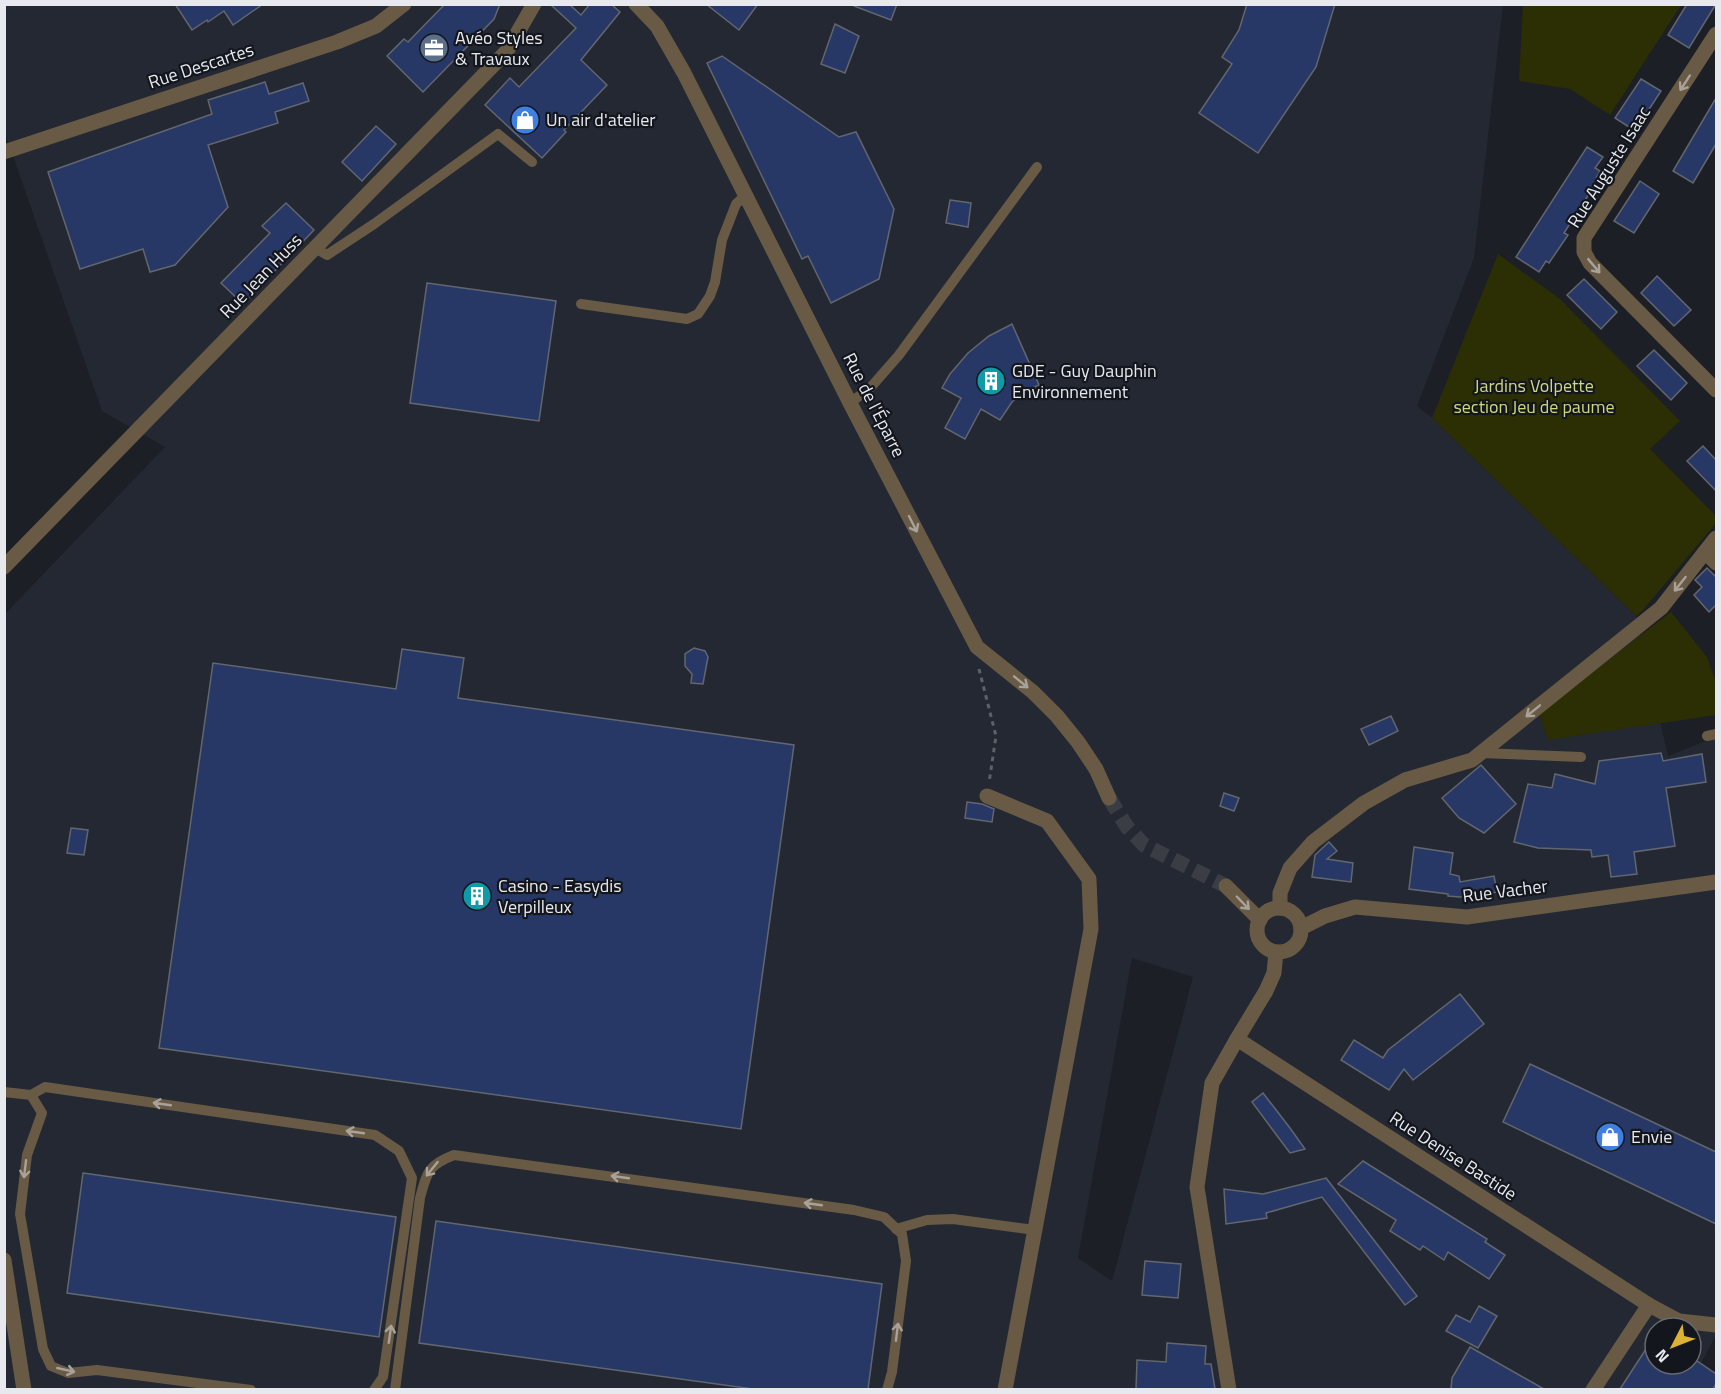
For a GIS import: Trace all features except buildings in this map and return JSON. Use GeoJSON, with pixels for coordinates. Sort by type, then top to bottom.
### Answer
{"type":"FeatureCollection","features":[{"type":"Feature","properties":{"kind":"street","name":"Rue Descartes"},"geometry":{"type":"LineString","coordinates":[[4,152],[337,42],[376,26],[404,4]]}},
{"type":"Feature","properties":{"kind":"street","name":"Rue Jean Huss"},"geometry":{"type":"LineString","coordinates":[[4,567],[507,51],[534,4]]}},
{"type":"Feature","properties":{"kind":"street","name":"Rue de l'Éparre"},"geometry":{"type":"LineString","coordinates":[[636,4],[657,26],[684,73],[850,403],[977,647],[1033,692],[1057,716],[1096,769],[1109,798]]}},
{"type":"Feature","properties":{"kind":"street","name":"Rue Auguste Isaac"},"geometry":{"type":"LineString","coordinates":[[1716,34],[1584,238],[1584,252],[1590,263],[1716,390]]}},
{"type":"Feature","properties":{"kind":"street"},"geometry":{"type":"LineString","coordinates":[[1280,908],[1280,893],[1290,868],[1313,842],[1364,803],[1405,780],[1472,760],[1661,608],[1711,558],[1716,537]]}},
{"type":"Feature","properties":{"kind":"street"},"geometry":{"type":"LineString","coordinates":[[987,796],[1047,821],[1089,879],[1091,929],[1005,1389]]}},
{"type":"Feature","properties":{"kind":"street","name":"Rue Vacher"},"geometry":{"type":"LineString","coordinates":[[1301,928],[1325,916],[1355,908],[1467,917],[1716,882]]}},
{"type":"Feature","properties":{"kind":"street"},"geometry":{"type":"LineString","coordinates":[[1226,886],[1260,920]]}},
{"type":"Feature","properties":{"kind":"street"},"geometry":{"type":"LineString","coordinates":[[1280,908],[1291,912],[1299,921],[1301,928],[1299,940],[1294,945],[1283,952],[1276,952],[1270,950],[1260,940],[1258,927],[1260,920],[1268,911],[1280,908]]}},
{"type":"Feature","properties":{"kind":"street"},"geometry":{"type":"LineString","coordinates":[[1229,1389],[1197,1187],[1212,1083],[1266,991],[1274,973],[1276,952]]}},
{"type":"Feature","properties":{"kind":"street","name":"Rue Denise Bastide"},"geometry":{"type":"LineString","coordinates":[[1237,1039],[1649,1305],[1679,1321],[1716,1325]]}},
{"type":"Feature","properties":{"kind":"street"},"geometry":{"type":"LineString","coordinates":[[4,1260],[10,1326],[24,1389]]}},
{"type":"Feature","properties":{"kind":"street"},"geometry":{"type":"LineString","coordinates":[[1593,1389],[1649,1305]]}},
{"type":"Feature","properties":{"kind":"lane"},"geometry":{"type":"LineString","coordinates":[[315,248],[327,255],[374,224],[498,134],[532,162]]}},
{"type":"Feature","properties":{"kind":"lane"},"geometry":{"type":"LineString","coordinates":[[850,403],[872,387],[899,355],[1037,167]]}},
{"type":"Feature","properties":{"kind":"lane"},"geometry":{"type":"LineString","coordinates":[[581,304],[687,319],[698,314],[710,296],[715,282],[722,240],[736,204],[746,195]]}},
{"type":"Feature","properties":{"kind":"lane"},"geometry":{"type":"LineString","coordinates":[[1480,753],[1581,758]]}},
{"type":"Feature","properties":{"kind":"lane"},"geometry":{"type":"LineString","coordinates":[[4,1092],[31,1095],[45,1088],[375,1134],[399,1151],[412,1178],[383,1377],[374,1389]]}},
{"type":"Feature","properties":{"kind":"lane"},"geometry":{"type":"LineString","coordinates":[[31,1095],[42,1113],[27,1155],[20,1214],[43,1349],[51,1366],[68,1373],[97,1370],[252,1389]]}},
{"type":"Feature","properties":{"kind":"lane"},"geometry":{"type":"LineString","coordinates":[[395,1389],[426,1174],[438,1161],[454,1155],[854,1210],[884,1217],[902,1234],[906,1262],[892,1372],[887,1389]]}},
{"type":"Feature","properties":{"kind":"lane"},"geometry":{"type":"LineString","coordinates":[[896,1229],[927,1220],[953,1219],[1035,1230]]}},
{"type":"Feature","properties":{"kind":"path"},"geometry":{"type":"LineString","coordinates":[[977,647],[979,665],[996,736],[987,796]]}},
{"type":"Feature","properties":{"kind":"shaded area"},"geometry":{"type":"Polygon","coordinates":[[[5,5],[1503,5],[1474,258],[1417,406],[1636,616],[1668,756],[1716,737],[1716,1335],[1703,1360],[1703,1316],[1643,1316],[1643,1376],[1694,1376],[1687,1390],[5,1389],[4,615],[165,447],[102,411],[5,133],[5,5]],[[1132,958],[1078,1258],[1112,1281],[1193,977],[1132,958]]]}},
{"type":"Feature","properties":{"kind":"green space"},"geometry":{"type":"Polygon","coordinates":[[[1523,4],[1681,5],[1610,115],[1570,89],[1519,81],[1523,4]]]}},
{"type":"Feature","properties":{"kind":"green space","name":"Jardins Volpette section Jeu de paume"},"geometry":{"type":"Polygon","coordinates":[[[1498,254],[1560,299],[1680,421],[1650,449],[1716,516],[1716,523],[1636,616],[1432,418],[1498,254]]]}},
{"type":"Feature","properties":{"kind":"green space"},"geometry":{"type":"Polygon","coordinates":[[[1671,612],[1707,657],[1716,683],[1716,715],[1548,740],[1539,714],[1671,612]]]}},
{"type":"Feature","properties":{"kind":"tunnel"},"geometry":{"type":"LineString","coordinates":[[1109,798],[1127,827],[1144,845],[1226,886]]}},
{"type":"Feature","properties":{"kind":"place","name":"Avéo Styles & Travaux"},"geometry":{"type":"Point","coordinates":[434,48]}},
{"type":"Feature","properties":{"kind":"place","name":"Un air d'atelier"},"geometry":{"type":"Point","coordinates":[525,120]}},
{"type":"Feature","properties":{"kind":"place","name":"GDE - Guy Dauphin Environnement"},"geometry":{"type":"Point","coordinates":[991,381]}},
{"type":"Feature","properties":{"kind":"place","name":"Casino - Easydis Verpilleux"},"geometry":{"type":"Point","coordinates":[477,896]}},
{"type":"Feature","properties":{"kind":"place","name":"Envie"},"geometry":{"type":"Point","coordinates":[1610,1137]}}]}
